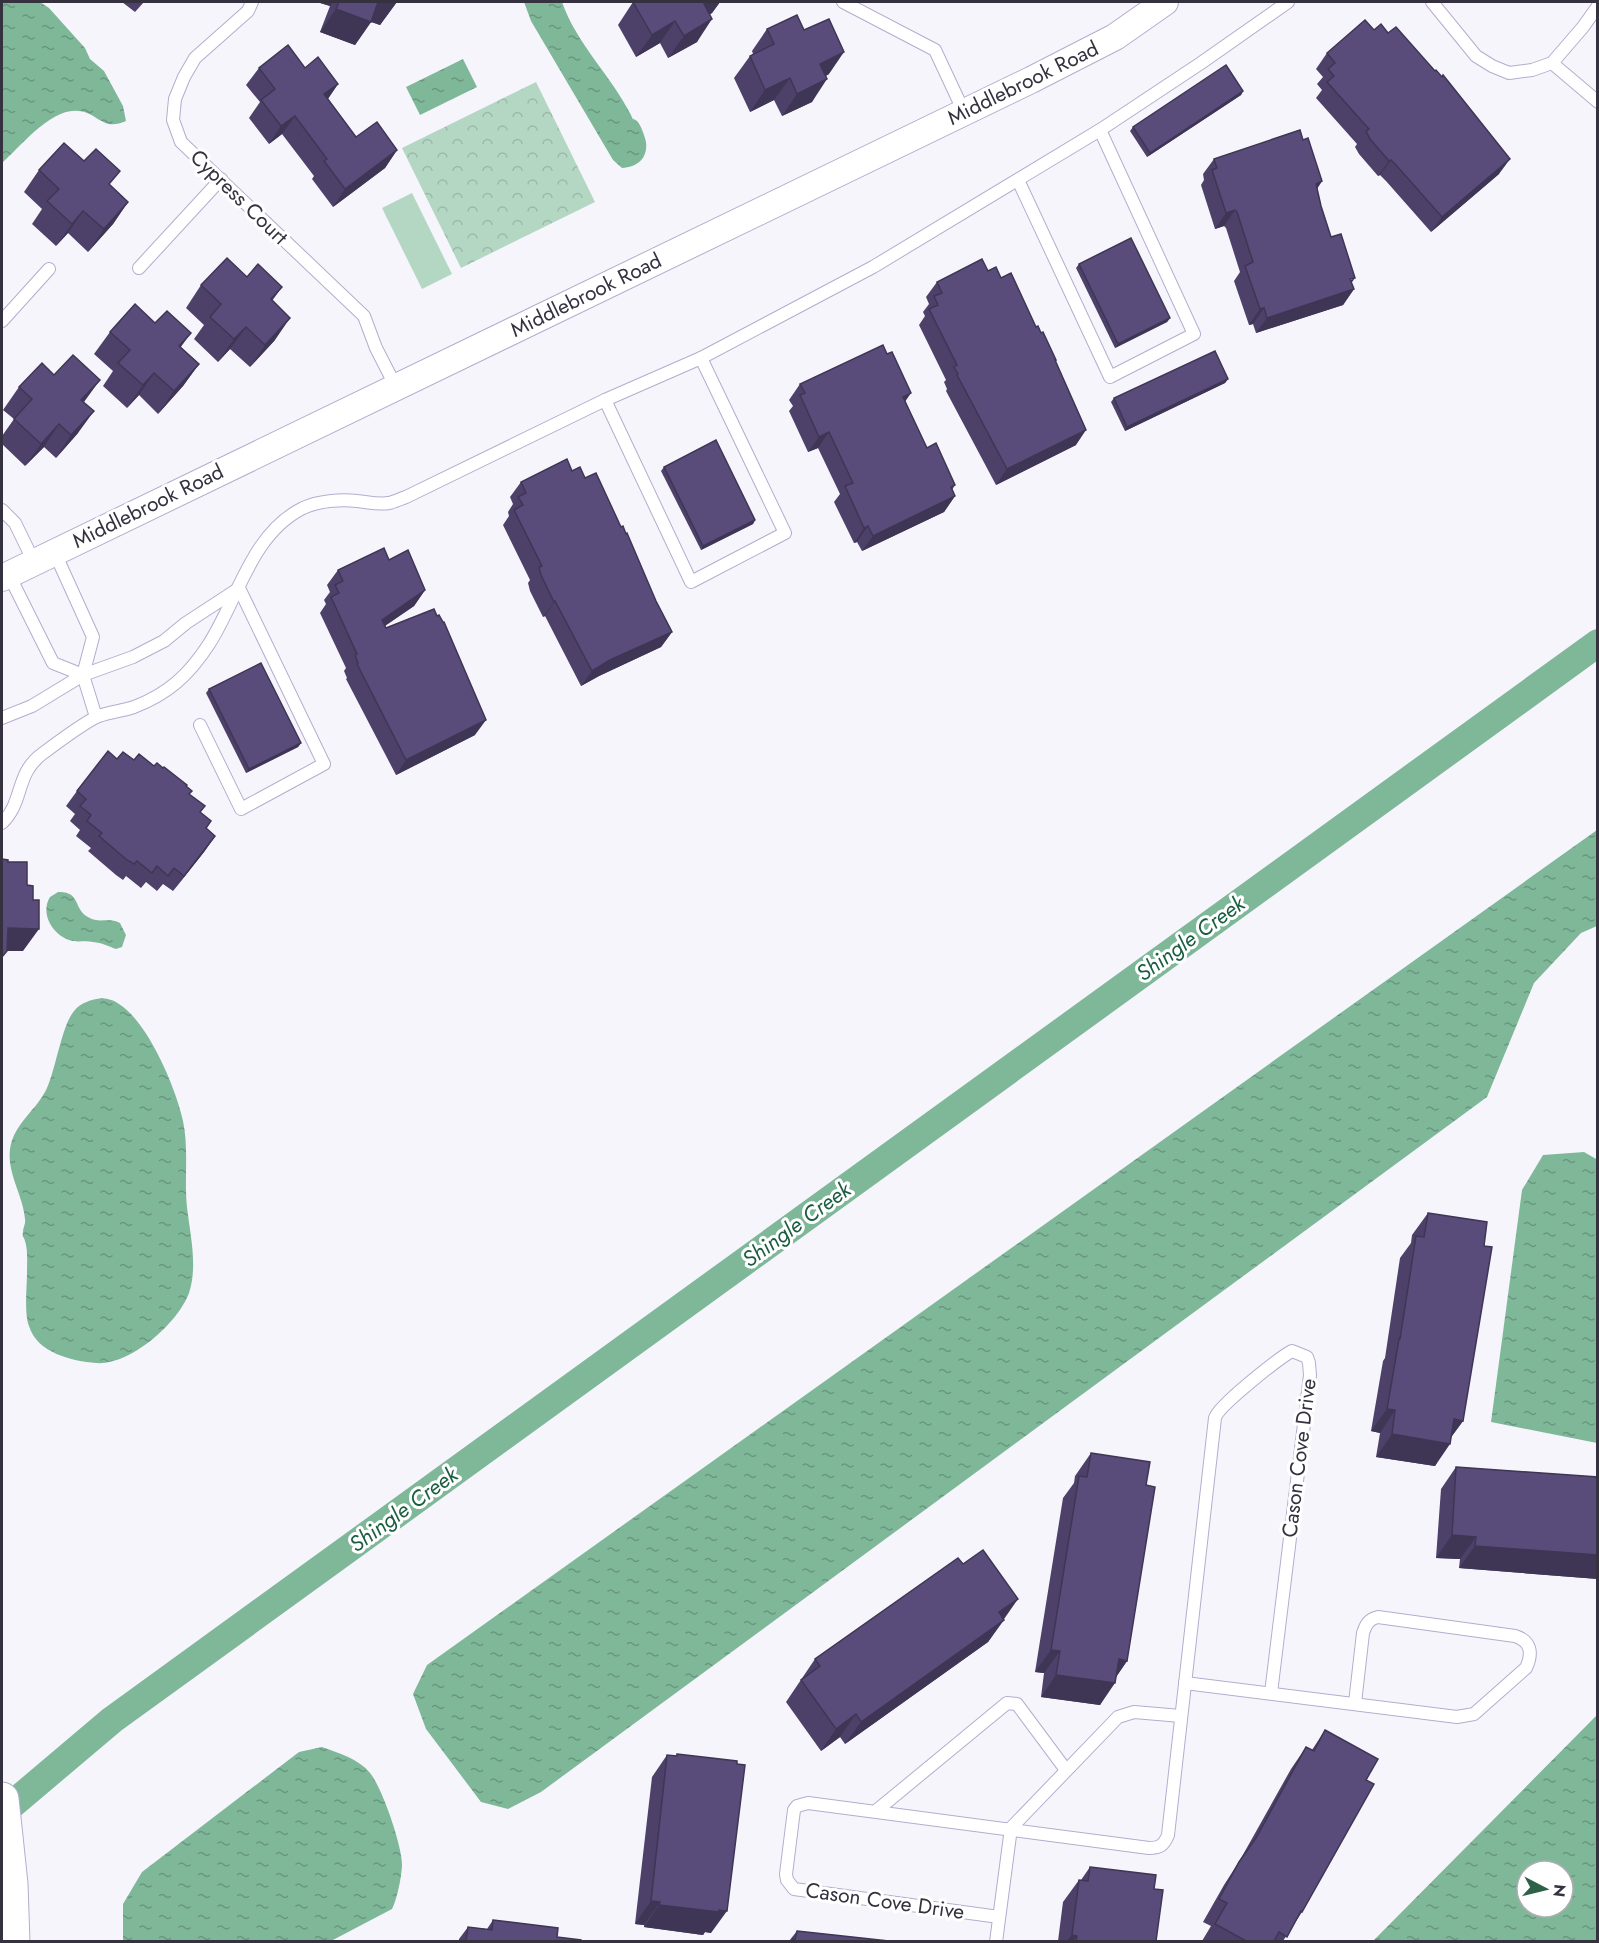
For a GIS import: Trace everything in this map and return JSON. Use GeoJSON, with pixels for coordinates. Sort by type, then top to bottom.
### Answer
{"type":"FeatureCollection","features":[{"type":"Feature","properties":{"kind":"main road"},"geometry":{"type":"LineString","coordinates":[[2,1799],[11,1884],[13,1941]]}},
{"type":"Feature","properties":{"kind":"street","name":"Middlebrook Road"},"geometry":{"type":"LineString","coordinates":[[5,576],[964,112],[1115,36],[1165,2]]}},
{"type":"Feature","properties":{"kind":"lane","name":"Cypress Court"},"geometry":{"type":"LineString","coordinates":[[252,2],[248,11],[195,58],[184,77],[175,99],[173,120],[181,142],[364,316],[376,348],[396,387]]}},
{"type":"Feature","properties":{"kind":"lane"},"geometry":{"type":"LineString","coordinates":[[843,2],[935,50],[964,112]]}},
{"type":"Feature","properties":{"kind":"lane"},"geometry":{"type":"LineString","coordinates":[[2,823],[8,817],[18,798],[22,777],[40,755],[96,717],[132,708],[162,694],[185,676],[209,644],[255,554],[279,527],[304,508],[331,502],[388,503],[406,497],[605,399],[701,358],[873,267],[1018,180],[1100,130],[1288,2]]}},
{"type":"Feature","properties":{"kind":"lane"},"geometry":{"type":"LineString","coordinates":[[1432,2],[1476,56],[1509,73],[1532,70],[1552,63],[1598,6]]}},
{"type":"Feature","properties":{"kind":"lane"},"geometry":{"type":"LineString","coordinates":[[1552,63],[1598,102]]}},
{"type":"Feature","properties":{"kind":"lane"},"geometry":{"type":"LineString","coordinates":[[1018,180],[1110,376],[1194,334],[1100,130]]}},
{"type":"Feature","properties":{"kind":"lane"},"geometry":{"type":"LineString","coordinates":[[139,268],[220,179]]}},
{"type":"Feature","properties":{"kind":"lane"},"geometry":{"type":"LineString","coordinates":[[2,321],[50,269]]}},
{"type":"Feature","properties":{"kind":"lane"},"geometry":{"type":"LineString","coordinates":[[605,399],[691,582],[785,533],[701,358]]}},
{"type":"Feature","properties":{"kind":"lane"},"geometry":{"type":"LineString","coordinates":[[2,510],[44,557],[93,637],[83,675],[96,717]]}},
{"type":"Feature","properties":{"kind":"lane"},"geometry":{"type":"LineString","coordinates":[[5,576],[53,663],[83,675]]}},
{"type":"Feature","properties":{"kind":"lane"},"geometry":{"type":"LineString","coordinates":[[2,718],[32,706],[83,675],[133,657],[164,641],[186,623],[239,588]]}},
{"type":"Feature","properties":{"kind":"lane"},"geometry":{"type":"LineString","coordinates":[[200,725],[241,809],[324,764],[239,588]]}},
{"type":"Feature","properties":{"kind":"lane","name":"Cason Cove Drive"},"geometry":{"type":"LineString","coordinates":[[999,1917],[798,1891],[790,1886],[786,1874],[793,1814],[797,1806],[808,1803],[1149,1848],[1161,1846],[1168,1835],[1216,1413],[1292,1351],[1307,1357],[1310,1375],[1270,1693]]}},
{"type":"Feature","properties":{"kind":"lane"},"geometry":{"type":"LineString","coordinates":[[1185,1683],[1467,1717],[1482,1709],[1526,1668],[1531,1654],[1530,1647],[1523,1639],[1515,1636],[1373,1618],[1365,1626],[1363,1633],[1355,1703]]}},
{"type":"Feature","properties":{"kind":"lane"},"geometry":{"type":"LineString","coordinates":[[876,1811],[1007,1703],[1017,1704],[1066,1770]]}},
{"type":"Feature","properties":{"kind":"lane"},"geometry":{"type":"LineString","coordinates":[[996,1941],[1011,1828],[1113,1721],[1122,1715],[1149,1712],[1181,1716]]}},
{"type":"Feature","properties":{"kind":"green space"},"geometry":{"type":"Polygon","coordinates":[[[536,82],[595,202],[461,268],[402,148],[536,82]]]}},
{"type":"Feature","properties":{"kind":"green space"},"geometry":{"type":"Polygon","coordinates":[[[412,193],[452,274],[422,289],[382,208],[412,193]]]}},
{"type":"Feature","properties":{"kind":"water"},"geometry":{"type":"Polygon","coordinates":[[[2,2],[40,2],[49,8],[85,48],[90,59],[104,71],[123,106],[126,121],[111,124],[85,112],[68,112],[47,122],[2,163],[2,2]]]}},
{"type":"Feature","properties":{"kind":"water"},"geometry":{"type":"Polygon","coordinates":[[[524,2],[562,2],[576,32],[641,128],[646,148],[637,164],[622,168],[613,160],[531,21],[524,2]]]}},
{"type":"Feature","properties":{"kind":"water"},"geometry":{"type":"Polygon","coordinates":[[[463,59],[477,87],[420,115],[406,87],[463,59]]]}},
{"type":"Feature","properties":{"kind":"water"},"geometry":{"type":"Polygon","coordinates":[[[1597,830],[1597,926],[1581,933],[1534,983],[1487,1097],[541,1792],[508,1809],[481,1802],[426,1729],[413,1694],[427,1665],[1597,830]]]}},
{"type":"Feature","properties":{"kind":"water"},"geometry":{"type":"Polygon","coordinates":[[[58,892],[65,892],[74,897],[83,914],[92,919],[120,923],[126,935],[122,947],[116,949],[96,942],[72,941],[57,933],[49,922],[46,910],[50,897],[58,892]]]}},
{"type":"Feature","properties":{"kind":"water"},"geometry":{"type":"Polygon","coordinates":[[[102,998],[119,1004],[140,1025],[159,1057],[174,1091],[185,1132],[186,1196],[193,1272],[189,1293],[183,1305],[164,1329],[123,1358],[96,1363],[56,1354],[39,1343],[29,1326],[26,1307],[27,1252],[23,1235],[25,1219],[11,1167],[10,1149],[16,1132],[47,1088],[70,1018],[83,1003],[102,998]]]}},
{"type":"Feature","properties":{"kind":"water"},"geometry":{"type":"Polygon","coordinates":[[[1584,1152],[1598,1160],[1597,1443],[1491,1422],[1522,1190],[1543,1155],[1584,1152]]]}},
{"type":"Feature","properties":{"kind":"water"},"geometry":{"type":"Polygon","coordinates":[[[1597,1715],[1597,1941],[1373,1941],[1597,1715]]]}},
{"type":"Feature","properties":{"kind":"water"},"geometry":{"type":"Polygon","coordinates":[[[322,1747],[360,1764],[370,1773],[380,1791],[395,1831],[402,1864],[399,1887],[392,1909],[331,1941],[123,1941],[123,1904],[142,1872],[299,1752],[322,1747]]]}},
{"type":"Feature","properties":{"kind":"building"},"geometry":{"type":"Polygon","coordinates":[[[339,2],[378,2],[371,22],[336,9],[339,2]]]}},
{"type":"Feature","properties":{"kind":"building"},"geometry":{"type":"Polygon","coordinates":[[[633,2],[709,2],[704,4],[712,19],[684,36],[675,21],[652,35],[633,2]]]}},
{"type":"Feature","properties":{"kind":"building"},"geometry":{"type":"Polygon","coordinates":[[[797,15],[804,30],[829,19],[844,52],[820,64],[827,79],[797,94],[790,78],[765,90],[750,56],[774,44],[767,29],[797,15]]]}},
{"type":"Feature","properties":{"kind":"building"},"geometry":{"type":"Polygon","coordinates":[[[1365,20],[1374,30],[1381,24],[1388,33],[1396,27],[1435,71],[1442,77],[1443,75],[1510,159],[1442,217],[1370,139],[1366,131],[1369,129],[1327,82],[1334,76],[1328,69],[1335,63],[1327,53],[1365,20]]]}},
{"type":"Feature","properties":{"kind":"building"},"geometry":{"type":"Polygon","coordinates":[[[288,45],[305,68],[318,57],[338,84],[324,94],[356,137],[377,122],[397,150],[345,189],[324,161],[327,159],[295,116],[281,126],[261,100],[275,89],[259,68],[288,45]]]}},
{"type":"Feature","properties":{"kind":"building"},"geometry":{"type":"Polygon","coordinates":[[[1226,65],[1243,91],[1150,153],[1133,127],[1226,65]]]}},
{"type":"Feature","properties":{"kind":"building"},"geometry":{"type":"Polygon","coordinates":[[[1300,130],[1303,140],[1308,138],[1322,181],[1316,184],[1331,237],[1341,234],[1355,278],[1350,279],[1354,289],[1267,318],[1264,308],[1260,309],[1245,266],[1253,262],[1237,212],[1235,210],[1226,213],[1212,170],[1217,168],[1214,159],[1300,130]]]}},
{"type":"Feature","properties":{"kind":"building"},"geometry":{"type":"Polygon","coordinates":[[[64,143],[84,161],[96,149],[120,171],[109,184],[128,202],[104,229],[83,211],[72,224],[47,201],[59,189],[39,170],[64,143]]]}},
{"type":"Feature","properties":{"kind":"building"},"geometry":{"type":"Polygon","coordinates":[[[1131,238],[1170,318],[1118,344],[1079,264],[1131,238]]]}},
{"type":"Feature","properties":{"kind":"building"},"geometry":{"type":"Polygon","coordinates":[[[227,258],[247,277],[258,264],[282,287],[271,299],[290,318],[265,345],[246,327],[234,339],[210,317],[221,304],[201,285],[227,258]]]}},
{"type":"Feature","properties":{"kind":"building"},"geometry":{"type":"Polygon","coordinates":[[[982,259],[988,271],[996,267],[1001,278],[1011,273],[1036,327],[1038,326],[1041,333],[1043,332],[1086,430],[1007,469],[957,375],[954,367],[957,365],[929,309],[938,305],[934,296],[942,293],[937,282],[982,259]]]}},
{"type":"Feature","properties":{"kind":"building"},"geometry":{"type":"Polygon","coordinates":[[[135,304],[155,323],[167,311],[191,333],[179,346],[199,364],[174,391],[154,373],[143,385],[118,363],[130,350],[110,332],[135,304]]]}},
{"type":"Feature","properties":{"kind":"building"},"geometry":{"type":"Polygon","coordinates":[[[883,345],[887,354],[892,352],[911,393],[903,397],[927,448],[936,443],[955,485],[951,487],[955,496],[873,536],[868,526],[864,528],[845,486],[853,483],[829,432],[819,437],[800,395],[805,393],[800,384],[883,345]]]}},
{"type":"Feature","properties":{"kind":"building"},"geometry":{"type":"Polygon","coordinates":[[[1215,351],[1228,379],[1127,427],[1114,398],[1215,351]]]}},
{"type":"Feature","properties":{"kind":"building"},"geometry":{"type":"Polygon","coordinates":[[[73,355],[100,380],[81,400],[94,411],[71,435],[59,424],[41,444],[14,419],[32,399],[19,387],[42,363],[54,375],[73,355]]]}},
{"type":"Feature","properties":{"kind":"building"},"geometry":{"type":"Polygon","coordinates":[[[716,440],[755,520],[703,546],[664,467],[716,440]]]}},
{"type":"Feature","properties":{"kind":"building"},"geometry":{"type":"Polygon","coordinates":[[[567,459],[572,471],[580,467],[585,478],[596,473],[621,527],[623,526],[627,533],[672,632],[610,660],[592,671],[554,602],[541,575],[539,567],[542,566],[514,510],[523,505],[518,497],[526,493],[521,482],[567,459]]]}},
{"type":"Feature","properties":{"kind":"building"},"geometry":{"type":"Polygon","coordinates":[[[384,548],[389,560],[408,550],[425,590],[382,620],[386,628],[434,609],[437,616],[439,615],[444,622],[486,720],[406,760],[357,664],[355,655],[357,654],[331,597],[339,593],[335,585],[343,581],[338,570],[384,548]]]}},
{"type":"Feature","properties":{"kind":"building"},"geometry":{"type":"Polygon","coordinates":[[[261,663],[301,743],[249,769],[209,689],[261,663]]]}},
{"type":"Feature","properties":{"kind":"building"},"geometry":{"type":"Polygon","coordinates":[[[108,751],[117,759],[123,752],[134,760],[139,754],[154,766],[157,763],[187,785],[192,791],[189,794],[205,806],[200,812],[211,821],[206,828],[215,836],[184,876],[174,868],[168,876],[157,866],[152,873],[137,861],[134,864],[99,836],[102,833],[87,821],[91,815],[80,806],[86,799],[77,791],[108,751]]]}},
{"type":"Feature","properties":{"kind":"building"},"geometry":{"type":"Polygon","coordinates":[[[2,859],[8,862],[27,862],[27,885],[33,886],[33,900],[39,900],[39,929],[8,928],[7,951],[2,957],[2,859]]]}},
{"type":"Feature","properties":{"kind":"building"},"geometry":{"type":"Polygon","coordinates":[[[1428,1213],[1487,1222],[1484,1246],[1492,1247],[1463,1421],[1454,1419],[1450,1444],[1392,1434],[1395,1410],[1387,1409],[1416,1236],[1424,1237],[1428,1213]]]}},
{"type":"Feature","properties":{"kind":"building"},"geometry":{"type":"Polygon","coordinates":[[[1091,1453],[1150,1462],[1146,1485],[1155,1487],[1127,1661],[1119,1659],[1115,1683],[1056,1675],[1060,1651],[1051,1650],[1079,1476],[1087,1477],[1091,1453]]]}},
{"type":"Feature","properties":{"kind":"building"},"geometry":{"type":"Polygon","coordinates":[[[1456,1467],[1598,1477],[1598,1555],[1475,1546],[1476,1537],[1452,1535],[1456,1467]]]}},
{"type":"Feature","properties":{"kind":"building"},"geometry":{"type":"Polygon","coordinates":[[[983,1550],[1018,1599],[999,1612],[1004,1620],[861,1722],[856,1714],[836,1729],[801,1680],[820,1666],[815,1659],[958,1558],[963,1564],[983,1550]]]}},
{"type":"Feature","properties":{"kind":"building"},"geometry":{"type":"Polygon","coordinates":[[[1325,1730],[1378,1759],[1366,1780],[1374,1784],[1287,1937],[1279,1932],[1274,1941],[1246,1941],[1215,1924],[1227,1903],[1219,1899],[1239,1862],[1256,1838],[1306,1747],[1314,1751],[1325,1730]]]}},
{"type":"Feature","properties":{"kind":"building"},"geometry":{"type":"Polygon","coordinates":[[[677,1754],[737,1761],[737,1764],[745,1765],[727,1911],[659,1905],[660,1902],[651,1901],[667,1755],[677,1756],[677,1754]]]}},
{"type":"Feature","properties":{"kind":"building"},"geometry":{"type":"Polygon","coordinates":[[[1090,1867],[1156,1875],[1154,1889],[1163,1890],[1156,1941],[1076,1941],[1077,1936],[1072,1935],[1079,1880],[1088,1881],[1090,1867]]]}},
{"type":"Feature","properties":{"kind":"building"},"geometry":{"type":"Polygon","coordinates":[[[493,1920],[558,1928],[557,1937],[581,1941],[466,1941],[468,1927],[492,1930],[493,1920]]]}},
{"type":"Feature","properties":{"kind":"building"},"geometry":{"type":"Polygon","coordinates":[[[797,1931],[889,1941],[793,1941],[797,1931]]]}},
{"type":"Feature","properties":{"kind":"waterway","name":"Shingle Creek"},"geometry":{"type":"LineString","coordinates":[[2,1813],[112,1720],[1598,643]]}}]}
